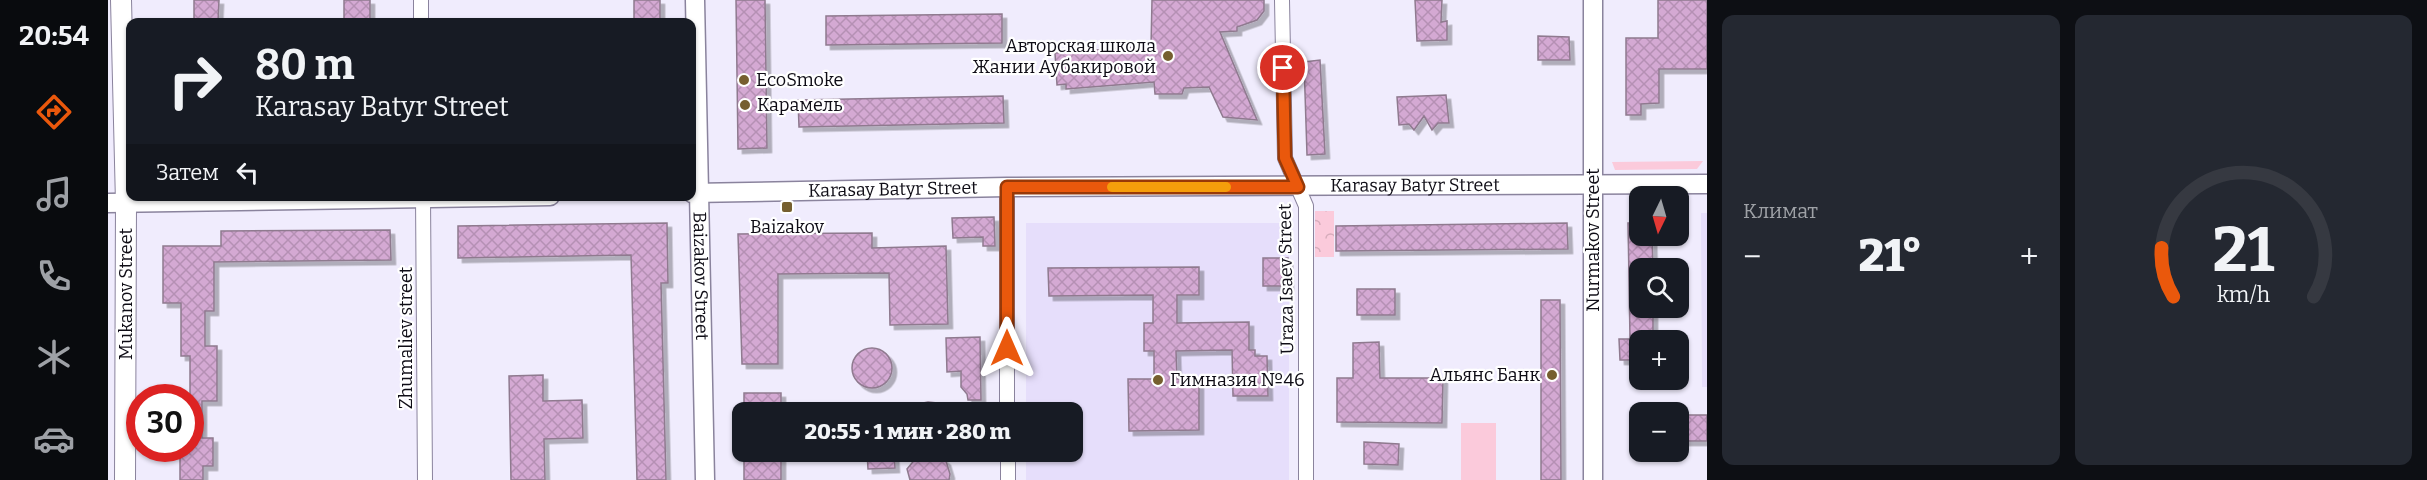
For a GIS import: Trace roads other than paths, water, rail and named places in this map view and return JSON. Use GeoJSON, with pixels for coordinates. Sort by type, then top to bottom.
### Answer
{"type":"FeatureCollection","features":[{"type":"Feature","properties":{"kind":"main road","name":"Mukanov Street"},"geometry":{"type":"LineString","coordinates":[[121,0],[117,203],[125,480]]}},
{"type":"Feature","properties":{"kind":"street"},"geometry":{"type":"LineString","coordinates":[[421,0],[421,18]]}},
{"type":"Feature","properties":{"kind":"street","name":"Baizakov Street"},"geometry":{"type":"LineString","coordinates":[[695,0],[695,18]]}},
{"type":"Feature","properties":{"kind":"street","name":"Uraza Isaev Street"},"geometry":{"type":"LineString","coordinates":[[1282,0],[1285,158],[1306,206],[1306,480]]}},
{"type":"Feature","properties":{"kind":"street","name":"Nurmakov Street"},"geometry":{"type":"LineString","coordinates":[[1593,0],[1593,480]]}},
{"type":"Feature","properties":{"kind":"street","name":"Karasay Batyr Street"},"geometry":{"type":"LineString","coordinates":[[696,193],[1007,187],[1707,184]]}},
{"type":"Feature","properties":{"kind":"street"},"geometry":{"type":"LineString","coordinates":[[1007,187],[1007,402]]}},
{"type":"Feature","properties":{"kind":"street"},"geometry":{"type":"LineString","coordinates":[[117,203],[239,201]]}},
{"type":"Feature","properties":{"kind":"street","name":"Zhumaliev street"},"geometry":{"type":"LineString","coordinates":[[423,201],[425,480]]}},
{"type":"Feature","properties":{"kind":"street","name":"Baizakov Street"},"geometry":{"type":"LineString","coordinates":[[695,201],[705,480]]}},
{"type":"Feature","properties":{"kind":"street"},"geometry":{"type":"LineString","coordinates":[[1008,462],[1008,480]]}},
{"type":"Feature","properties":{"kind":"place","name":"Авторская школа Жании Аубакировой"},"geometry":{"type":"Point","coordinates":[1168,56]}},
{"type":"Feature","properties":{"kind":"place","name":"EcoSmoke"},"geometry":{"type":"Point","coordinates":[744,80]}},
{"type":"Feature","properties":{"kind":"place","name":"Карамель"},"geometry":{"type":"Point","coordinates":[745,105]}},
{"type":"Feature","properties":{"kind":"place","name":"Baizakov"},"geometry":{"type":"Point","coordinates":[787,207]}},
{"type":"Feature","properties":{"kind":"place","name":"Альянс Банк"},"geometry":{"type":"Point","coordinates":[1552,375]}},
{"type":"Feature","properties":{"kind":"place","name":"Гимназия №46"},"geometry":{"type":"Point","coordinates":[1158,380]}}]}
